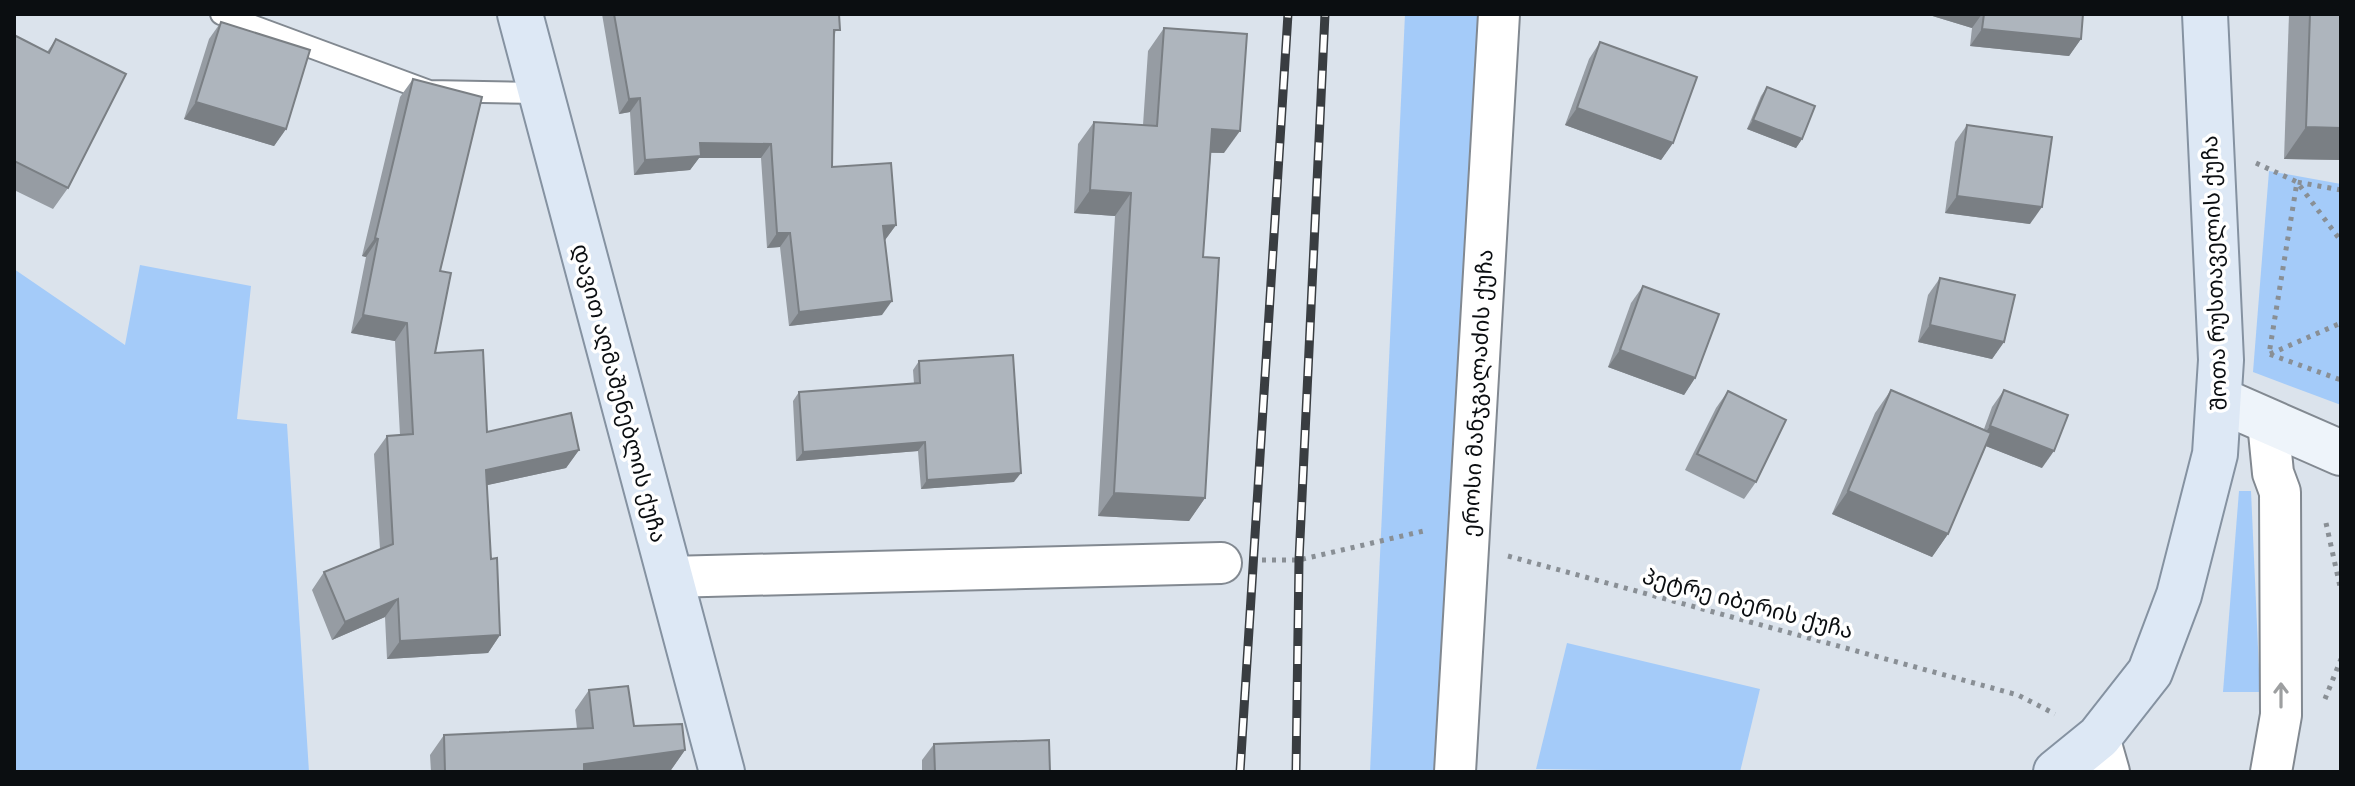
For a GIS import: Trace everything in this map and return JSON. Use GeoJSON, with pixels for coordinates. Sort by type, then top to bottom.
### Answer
{"type":"FeatureCollection","features":[{"type":"Feature","properties":{"kind":"main road","name":"დავით აღმაშენებლის ქუჩა"},"geometry":{"type":"LineString","coordinates":[[520,14],[722,772]]}},
{"type":"Feature","properties":{"kind":"main road","name":"შოთა რუსთაველის ქუჩა"},"geometry":{"type":"LineString","coordinates":[[2056,772],[2104,754],[2150,672],[2179,595],[2215,454],[2220,400],[2205,14]]}},
{"type":"Feature","properties":{"kind":"street","name":"ეროსი მანჯგალაძის ქუჩა"},"geometry":{"type":"LineString","coordinates":[[1455,772],[1499,14]]}},
{"type":"Feature","properties":{"kind":"street"},"geometry":{"type":"LineString","coordinates":[[2220,400],[2341,453]]}},
{"type":"Feature","properties":{"kind":"street"},"geometry":{"type":"LineString","coordinates":[[2268,422],[2280,508],[2281,715],[2271,772]]}},
{"type":"Feature","properties":{"kind":"street"},"geometry":{"type":"LineString","coordinates":[[669,577],[1221,563]]}},
{"type":"Feature","properties":{"kind":"lane"},"geometry":{"type":"LineString","coordinates":[[221,14],[429,91],[541,93]]}},
{"type":"Feature","properties":{"kind":"path"},"geometry":{"type":"LineString","coordinates":[[2251,161],[2297,182],[2341,190]]}},
{"type":"Feature","properties":{"kind":"path"},"geometry":{"type":"LineString","coordinates":[[2297,182],[2341,241]]}},
{"type":"Feature","properties":{"kind":"path"},"geometry":{"type":"LineString","coordinates":[[2269,354],[2297,182]]}},
{"type":"Feature","properties":{"kind":"path"},"geometry":{"type":"LineString","coordinates":[[2269,354],[2341,323]]}},
{"type":"Feature","properties":{"kind":"path"},"geometry":{"type":"LineString","coordinates":[[2259,352],[2341,380]]}},
{"type":"Feature","properties":{"kind":"path","name":"პეტრე იბერის ქუჩა"},"geometry":{"type":"LineString","coordinates":[[1221,563],[1299,560],[1416,530],[1468,540],[2018,695]]}},
{"type":"Feature","properties":{"kind":"shaded area"},"geometry":{"type":"Polygon","coordinates":[[[1405,14],[1481,14],[1436,772],[1370,772],[1405,14]]]}},
{"type":"Feature","properties":{"kind":"shaded area"},"geometry":{"type":"Polygon","coordinates":[[[2269,171],[2341,184],[2341,405],[2253,372],[2269,171]]]}},
{"type":"Feature","properties":{"kind":"shaded area"},"geometry":{"type":"Polygon","coordinates":[[[140,265],[251,286],[237,419],[287,424],[309,772],[14,772],[14,269],[125,345],[140,265]]]}},
{"type":"Feature","properties":{"kind":"shaded area"},"geometry":{"type":"Polygon","coordinates":[[[2239,491],[2251,491],[2260,692],[2223,692],[2239,491]]]}},
{"type":"Feature","properties":{"kind":"shaded area"},"geometry":{"type":"Polygon","coordinates":[[[1567,643],[1760,689],[1740,772],[1536,769],[1567,643]]]}},
{"type":"Feature","properties":{"kind":"building"},"geometry":{"type":"Polygon","coordinates":[[[614,14],[839,14],[840,30],[834,30],[832,167],[891,163],[896,225],[883,226],[892,301],[799,312],[790,233],[777,233],[771,144],[700,143],[701,156],[645,160],[640,98],[629,99],[614,14]]]}},
{"type":"Feature","properties":{"kind":"building"},"geometry":{"type":"Polygon","coordinates":[[[1984,14],[2083,14],[2081,39],[1982,29],[1984,14]]]}},
{"type":"Feature","properties":{"kind":"building"},"geometry":{"type":"Polygon","coordinates":[[[2310,14],[2341,14],[2341,128],[2306,127],[2310,14]]]}},
{"type":"Feature","properties":{"kind":"building"},"geometry":{"type":"Polygon","coordinates":[[[221,22],[310,50],[286,129],[196,102],[221,22]]]}},
{"type":"Feature","properties":{"kind":"building"},"geometry":{"type":"Polygon","coordinates":[[[1164,28],[1247,34],[1240,131],[1212,129],[1203,257],[1219,258],[1205,498],[1114,493],[1131,193],[1090,190],[1094,122],[1157,126],[1164,28]]]}},
{"type":"Feature","properties":{"kind":"building"},"geometry":{"type":"Polygon","coordinates":[[[14,35],[49,53],[56,39],[126,74],[68,188],[14,161],[14,35]]]}},
{"type":"Feature","properties":{"kind":"building"},"geometry":{"type":"Polygon","coordinates":[[[1600,42],[1697,77],[1673,143],[1577,108],[1600,42]]]}},
{"type":"Feature","properties":{"kind":"building"},"geometry":{"type":"Polygon","coordinates":[[[413,79],[482,97],[440,271],[451,273],[435,353],[483,350],[487,432],[571,413],[579,450],[486,470],[491,559],[497,558],[500,635],[400,641],[398,599],[345,622],[324,572],[393,544],[387,436],[413,434],[407,323],[363,315],[378,239],[375,238],[413,79]]]}},
{"type":"Feature","properties":{"kind":"building"},"geometry":{"type":"Polygon","coordinates":[[[1767,87],[1815,106],[1802,139],[1753,120],[1767,87]]]}},
{"type":"Feature","properties":{"kind":"building"},"geometry":{"type":"Polygon","coordinates":[[[1967,125],[2052,137],[2042,207],[1957,196],[1967,125]]]}},
{"type":"Feature","properties":{"kind":"building"},"geometry":{"type":"Polygon","coordinates":[[[1940,278],[2015,295],[2004,342],[1930,325],[1940,278]]]}},
{"type":"Feature","properties":{"kind":"building"},"geometry":{"type":"Polygon","coordinates":[[[1643,286],[1719,314],[1695,378],[1620,350],[1643,286]]]}},
{"type":"Feature","properties":{"kind":"building"},"geometry":{"type":"Polygon","coordinates":[[[1013,355],[1021,473],[927,480],[925,442],[803,452],[799,392],[920,383],[919,361],[1013,355]]]}},
{"type":"Feature","properties":{"kind":"building"},"geometry":{"type":"Polygon","coordinates":[[[1891,390],[1991,433],[1948,534],[1848,491],[1891,390]]]}},
{"type":"Feature","properties":{"kind":"building"},"geometry":{"type":"Polygon","coordinates":[[[2004,390],[2068,415],[2054,451],[1990,426],[2004,390]]]}},
{"type":"Feature","properties":{"kind":"building"},"geometry":{"type":"Polygon","coordinates":[[[1728,391],[1786,420],[1756,482],[1697,454],[1728,391]]]}},
{"type":"Feature","properties":{"kind":"building"},"geometry":{"type":"Polygon","coordinates":[[[628,686],[634,726],[682,724],[685,750],[584,764],[584,772],[445,772],[444,735],[593,728],[589,690],[628,686]]]}},
{"type":"Feature","properties":{"kind":"building"},"geometry":{"type":"Polygon","coordinates":[[[1049,740],[1050,772],[935,772],[934,744],[1049,740]]]}},
{"type":"Feature","properties":{"kind":"railway"},"geometry":{"type":"LineString","coordinates":[[1240,772],[1288,14]]}},
{"type":"Feature","properties":{"kind":"railway"},"geometry":{"type":"LineString","coordinates":[[1296,772],[1299,560],[1325,14]]}}]}
